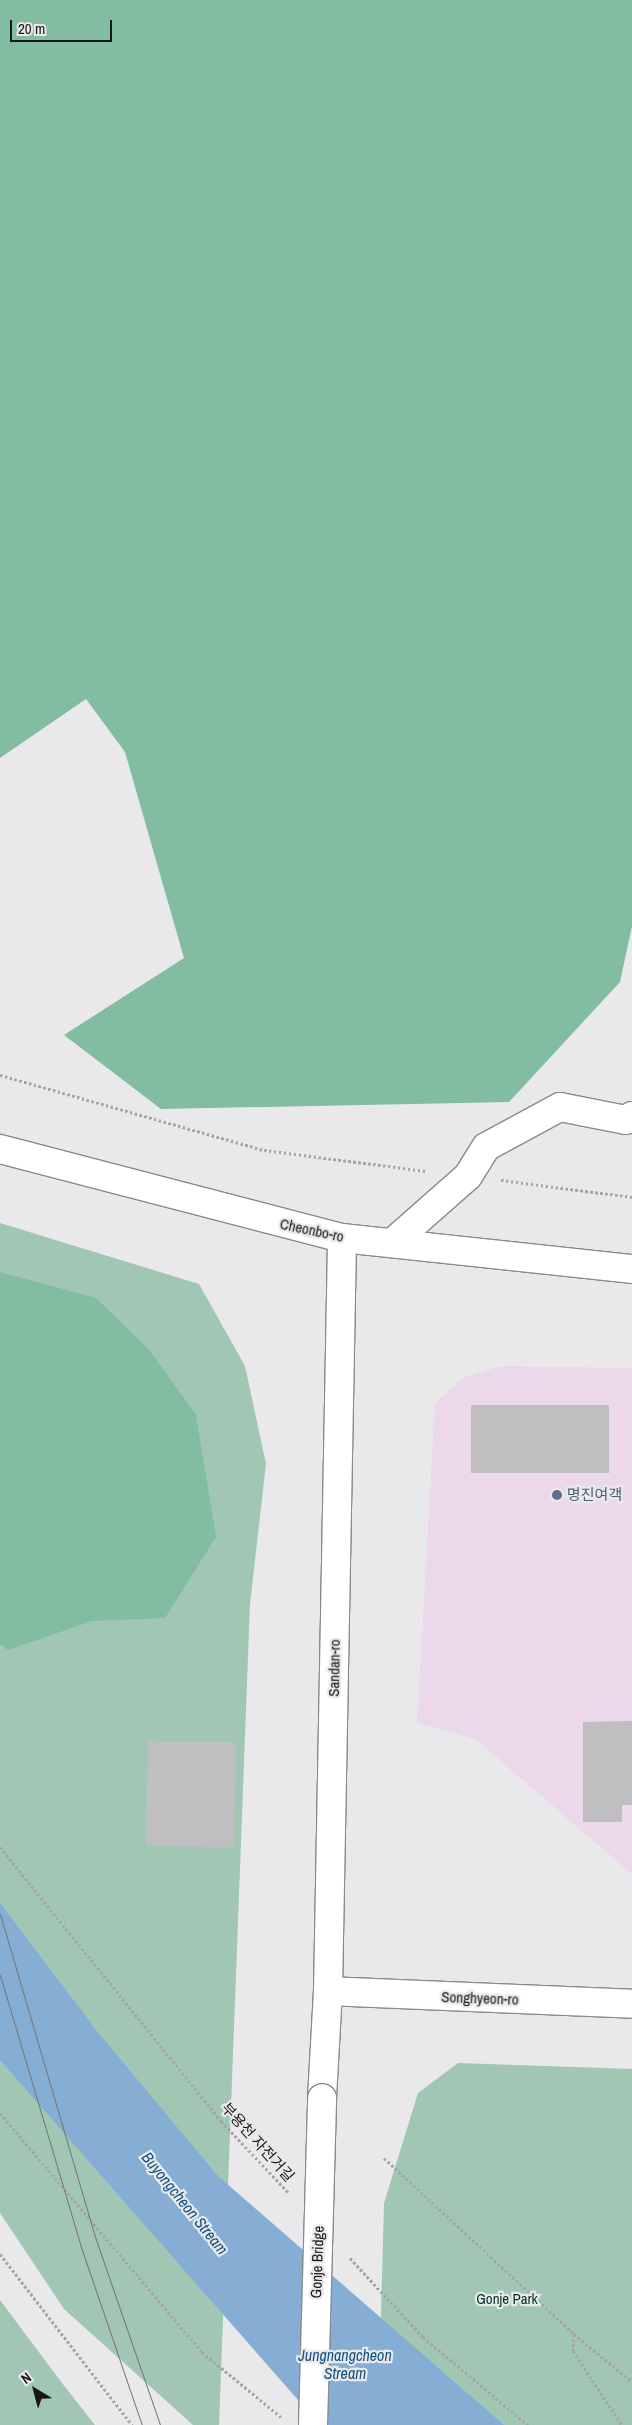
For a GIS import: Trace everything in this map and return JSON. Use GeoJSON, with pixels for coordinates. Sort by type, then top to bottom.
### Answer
{"type":"FeatureCollection","features":[{"type":"Feature","properties":{"kind":"main road"},"geometry":{"type":"LineString","coordinates":[[392,1243],[468,1176],[486,1147],[560,1107],[626,1120],[632,1116]]}},
{"type":"Feature","properties":{"kind":"main road","name":"Cheonbo-ro"},"geometry":{"type":"LineString","coordinates":[[0,1149],[342,1238],[632,1268]]}},
{"type":"Feature","properties":{"kind":"main road","name":"Sandan-ro"},"geometry":{"type":"LineString","coordinates":[[322,2098],[328,1991],[342,1238]]}},
{"type":"Feature","properties":{"kind":"main road","name":"Songhyeon-ro"},"geometry":{"type":"LineString","coordinates":[[328,1991],[632,2004]]}},
{"type":"Feature","properties":{"kind":"main road","name":"Gonje Bridge"},"geometry":{"type":"LineString","coordinates":[[313,2425],[322,2098]]}},
{"type":"Feature","properties":{"kind":"path"},"geometry":{"type":"LineString","coordinates":[[0,1075],[264,1150],[632,1197]]}},
{"type":"Feature","properties":{"kind":"path","name":"부용천 자전거길"},"geometry":{"type":"LineString","coordinates":[[0,1846],[222,2120],[296,2200]]}},
{"type":"Feature","properties":{"kind":"path"},"geometry":{"type":"LineString","coordinates":[[0,2113],[202,2352],[290,2425]]}},
{"type":"Feature","properties":{"kind":"path"},"geometry":{"type":"LineString","coordinates":[[384,2158],[574,2334],[632,2382]]}},
{"type":"Feature","properties":{"kind":"path"},"geometry":{"type":"LineString","coordinates":[[342,2250],[423,2337],[528,2425]]}},
{"type":"Feature","properties":{"kind":"path"},"geometry":{"type":"LineString","coordinates":[[0,2254],[132,2425]]}},
{"type":"Feature","properties":{"kind":"path"},"geometry":{"type":"LineString","coordinates":[[574,2334],[573,2351],[622,2425]]}},
{"type":"Feature","properties":{"kind":"shaded area"},"geometry":{"type":"Polygon","coordinates":[[[500,1366],[632,1368],[632,1874],[475,1739],[417,1723],[435,1403],[463,1378],[500,1366]]]}},
{"type":"Feature","properties":{"kind":"green space"},"geometry":{"type":"Polygon","coordinates":[[[0,0],[632,0],[632,926],[620,982],[509,1102],[161,1109],[64,1035],[184,958],[125,752],[86,699],[0,758],[0,0]]]}},
{"type":"Feature","properties":{"kind":"green space"},"geometry":{"type":"Polygon","coordinates":[[[0,1223],[199,1284],[245,1366],[266,1464],[250,1604],[219,2425],[193,2425],[64,2309],[0,2213],[0,1223]]]}},
{"type":"Feature","properties":{"kind":"green space"},"geometry":{"type":"Polygon","coordinates":[[[0,1272],[96,1298],[150,1351],[196,1415],[216,1537],[165,1618],[92,1621],[8,1650],[0,1644],[0,1272]]]}},
{"type":"Feature","properties":{"kind":"green space","name":"Gonje Park"},"geometry":{"type":"Polygon","coordinates":[[[458,2063],[632,2069],[632,2425],[378,2425],[384,2203],[418,2093],[458,2063]]]}},
{"type":"Feature","properties":{"kind":"green space"},"geometry":{"type":"Polygon","coordinates":[[[0,2300],[62,2383],[95,2425],[0,2425],[0,2300]]]}},
{"type":"Feature","properties":{"kind":"water","name":"Jungnangcheon Stream"},"geometry":{"type":"Polygon","coordinates":[[[0,1903],[97,2031],[218,2176],[504,2425],[320,2425],[0,2060],[0,1903]]]}},
{"type":"Feature","properties":{"kind":"building"},"geometry":{"type":"Polygon","coordinates":[[[471,1405],[609,1405],[609,1473],[471,1473],[471,1405]]]}},
{"type":"Feature","properties":{"kind":"building"},"geometry":{"type":"Polygon","coordinates":[[[632,1721],[632,1805],[622,1805],[622,1822],[583,1822],[583,1722],[632,1721]]]}},
{"type":"Feature","properties":{"kind":"building"},"geometry":{"type":"Polygon","coordinates":[[[148,1741],[236,1743],[234,1848],[146,1846],[148,1741]]]}},
{"type":"Feature","properties":{"kind":"tram line"},"geometry":{"type":"LineString","coordinates":[[0,1914],[94,2234],[160,2425]]}},
{"type":"Feature","properties":{"kind":"tram line"},"geometry":{"type":"LineString","coordinates":[[0,1975],[82,2250],[142,2425]]}},
{"type":"Feature","properties":{"kind":"place","name":"명진여객"},"geometry":{"type":"Point","coordinates":[557,1495]}},
{"type":"Feature","properties":{"kind":"water label","name":"Buyongcheon Stream"},"geometry":{"type":"Point","coordinates":[185,2203]}}]}
